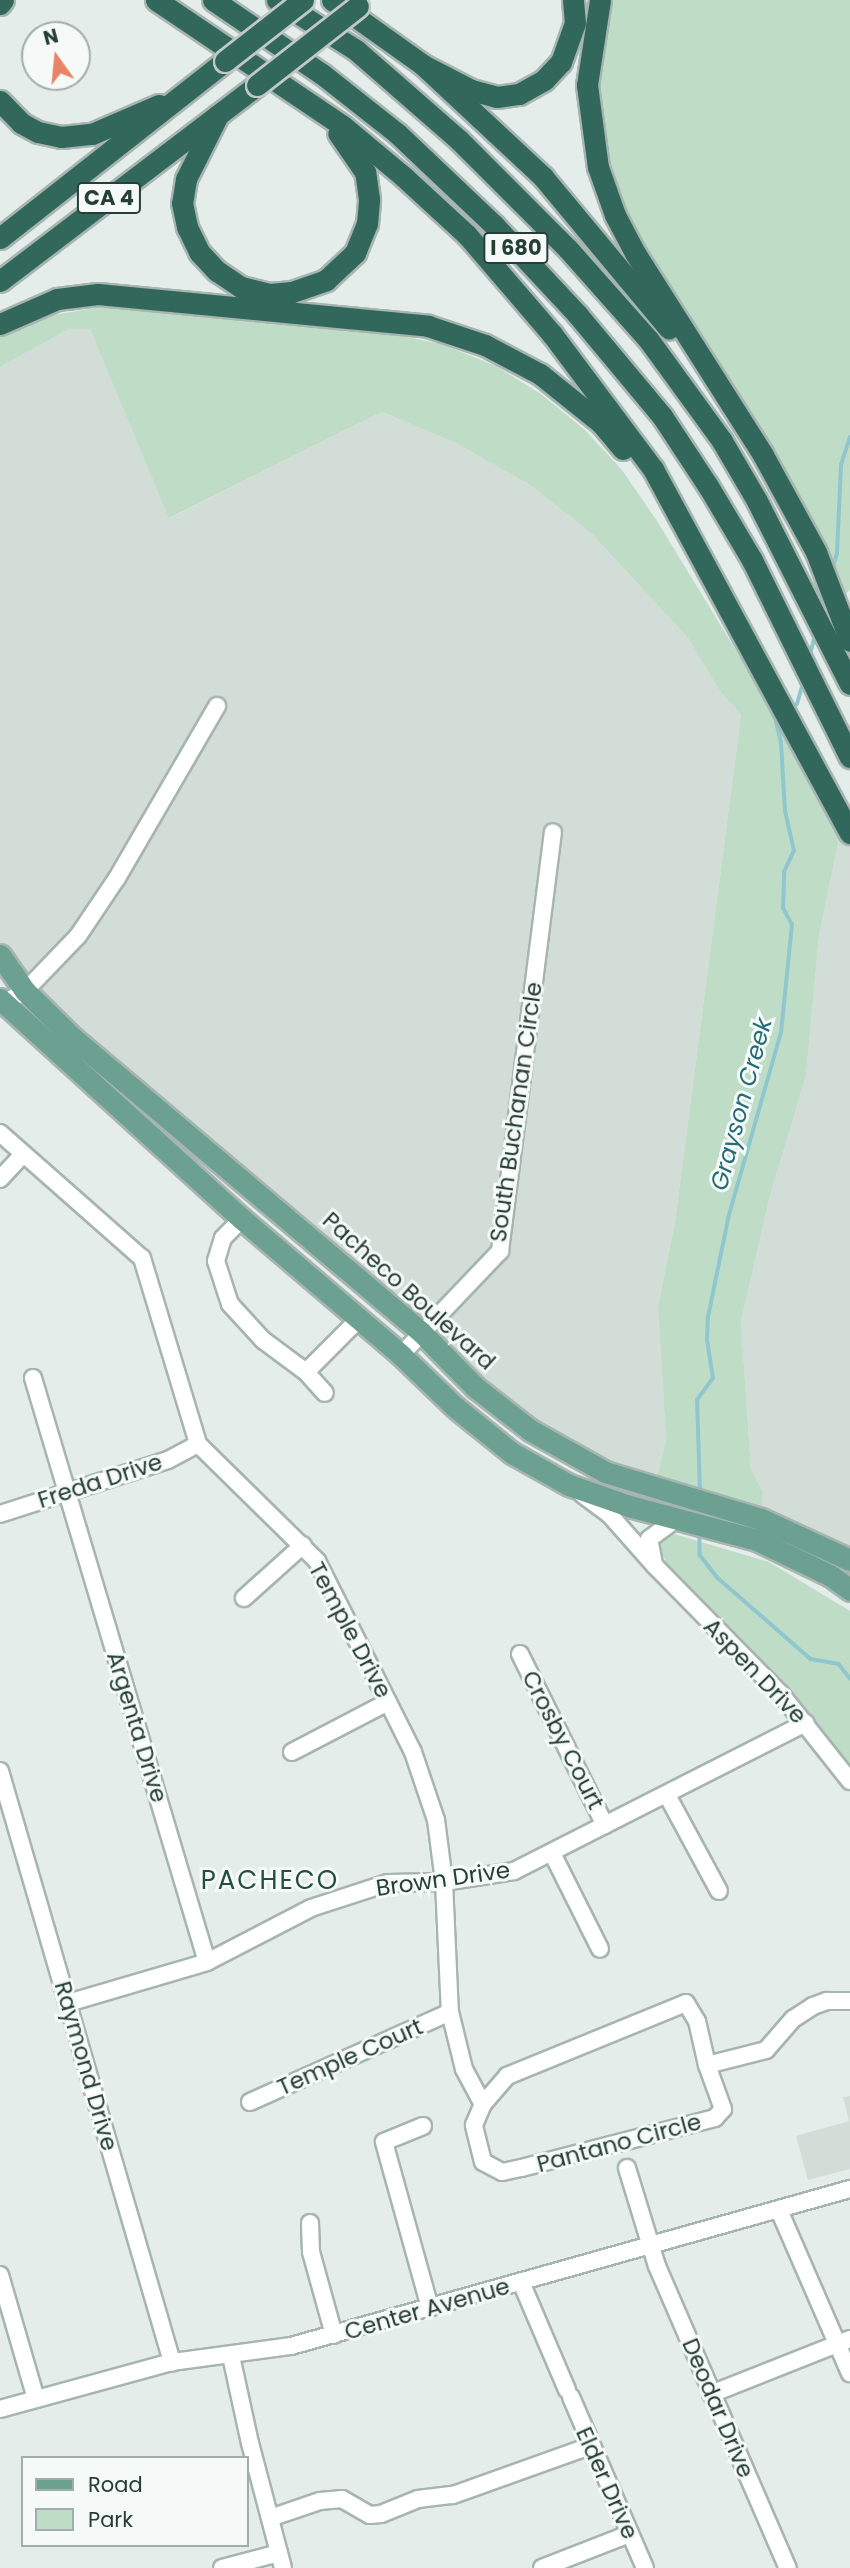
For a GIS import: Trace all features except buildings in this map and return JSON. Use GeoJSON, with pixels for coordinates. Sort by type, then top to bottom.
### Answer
{"type":"FeatureCollection","features":[{"type":"Feature","properties":{"kind":"highway"},"geometry":{"type":"LineString","coordinates":[[0,4],[3,0]]}},
{"type":"Feature","properties":{"kind":"highway"},"geometry":{"type":"LineString","coordinates":[[156,0],[343,125],[467,236],[598,393],[653,469],[846,826]]}},
{"type":"Feature","properties":{"kind":"highway","name":"I 680"},"geometry":{"type":"LineString","coordinates":[[213,0],[321,74],[387,125],[494,225],[577,314],[662,416],[752,561],[850,757]]}},
{"type":"Feature","properties":{"kind":"highway","name":"I 680"},"geometry":{"type":"LineString","coordinates":[[277,0],[356,50],[459,140],[568,248],[648,339],[722,441],[758,502],[850,684]]}},
{"type":"Feature","properties":{"kind":"highway","name":"CA 4"},"geometry":{"type":"LineString","coordinates":[[0,238],[303,0]]}},
{"type":"Feature","properties":{"kind":"highway"},"geometry":{"type":"LineString","coordinates":[[332,0],[423,65],[543,177],[643,295],[764,456]]}},
{"type":"Feature","properties":{"kind":"highway"},"geometry":{"type":"LineString","coordinates":[[423,65],[471,90],[497,97],[519,94],[544,80],[561,62],[575,23],[573,0]]}},
{"type":"Feature","properties":{"kind":"highway"},"geometry":{"type":"LineString","coordinates":[[600,0],[587,85],[598,167],[610,203],[635,253],[764,456],[816,552],[850,641]]}},
{"type":"Feature","properties":{"kind":"highway","name":"CA 4"},"geometry":{"type":"LineString","coordinates":[[0,281],[361,3]]}},
{"type":"Feature","properties":{"kind":"highway"},"geometry":{"type":"LineString","coordinates":[[0,101],[22,123],[38,132],[61,137],[92,134],[136,113],[178,99]]}},
{"type":"Feature","properties":{"kind":"highway"},"geometry":{"type":"LineString","coordinates":[[218,115],[186,178],[182,203],[187,227],[199,252],[218,271],[241,287],[270,294],[292,292],[326,280],[355,253],[367,224],[369,199],[365,172],[355,153],[313,106]]}},
{"type":"Feature","properties":{"kind":"highway"},"geometry":{"type":"LineString","coordinates":[[0,324],[57,299],[98,294],[398,322],[457,335],[513,358],[568,394],[601,423],[632,458],[687,534]]}},
{"type":"Feature","properties":{"kind":"main road","name":"Pacheco Boulevard"},"geometry":{"type":"LineString","coordinates":[[0,955],[25,990],[74,1038],[421,1332],[475,1387],[530,1430],[605,1472],[677,1496],[761,1519],[850,1560]]}},
{"type":"Feature","properties":{"kind":"main road"},"geometry":{"type":"LineString","coordinates":[[1,1007],[401,1355],[455,1407],[512,1453],[569,1485],[629,1506],[757,1540],[831,1576],[850,1590]]}},
{"type":"Feature","properties":{"kind":"street"},"geometry":{"type":"LineString","coordinates":[[1,1007],[25,990],[78,936],[117,878],[217,706]]}},
{"type":"Feature","properties":{"kind":"street","name":"South Buchanan Circle"},"geometry":{"type":"LineString","coordinates":[[401,1355],[500,1251],[553,832]]}},
{"type":"Feature","properties":{"kind":"street","name":"Temple Drive"},"geometry":{"type":"LineString","coordinates":[[0,1133],[142,1258],[198,1444],[317,1561],[413,1752],[436,1820],[444,1882],[450,2012],[464,2069],[483,2104]]}},
{"type":"Feature","properties":{"kind":"street"},"geometry":{"type":"LineString","coordinates":[[0,1179],[22,1155]]}},
{"type":"Feature","properties":{"kind":"street"},"geometry":{"type":"LineString","coordinates":[[242,1219],[223,1238],[216,1261],[230,1304],[264,1340],[306,1373],[324,1393]]}},
{"type":"Feature","properties":{"kind":"street"},"geometry":{"type":"LineString","coordinates":[[306,1373],[358,1320]]}},
{"type":"Feature","properties":{"kind":"street","name":"Argenta Drive"},"geometry":{"type":"LineString","coordinates":[[33,1378],[208,1962]]}},
{"type":"Feature","properties":{"kind":"street","name":"Freda Drive"},"geometry":{"type":"LineString","coordinates":[[0,1514],[168,1460],[198,1444]]}},
{"type":"Feature","properties":{"kind":"street","name":"Aspen Drive"},"geometry":{"type":"LineString","coordinates":[[569,1485],[609,1514],[655,1566],[806,1723],[850,1781]]}},
{"type":"Feature","properties":{"kind":"street"},"geometry":{"type":"LineString","coordinates":[[655,1566],[649,1539],[678,1518]]}},
{"type":"Feature","properties":{"kind":"street"},"geometry":{"type":"LineString","coordinates":[[244,1598],[303,1545]]}},
{"type":"Feature","properties":{"kind":"street","name":"Crosby Court"},"geometry":{"type":"LineString","coordinates":[[520,1654],[605,1825]]}},
{"type":"Feature","properties":{"kind":"street"},"geometry":{"type":"LineString","coordinates":[[292,1752],[388,1702]]}},
{"type":"Feature","properties":{"kind":"street","name":"Brown Drive"},"geometry":{"type":"LineString","coordinates":[[68,2003],[208,1962],[311,1908],[388,1883],[444,1882],[514,1871],[806,1723]]}},
{"type":"Feature","properties":{"kind":"street","name":"Raymond Drive"},"geometry":{"type":"LineString","coordinates":[[0,1771],[172,2362]]}},
{"type":"Feature","properties":{"kind":"street"},"geometry":{"type":"LineString","coordinates":[[667,1795],[719,1891]]}},
{"type":"Feature","properties":{"kind":"street"},"geometry":{"type":"LineString","coordinates":[[552,1853],[600,1949]]}},
{"type":"Feature","properties":{"kind":"street"},"geometry":{"type":"LineString","coordinates":[[707,2065],[766,2050],[793,2019],[813,2006],[827,2001],[850,2001]]}},
{"type":"Feature","properties":{"kind":"street","name":"Pantano Circle"},"geometry":{"type":"LineString","coordinates":[[686,2003],[697,2021],[707,2065],[723,2109],[715,2118],[502,2172],[484,2162],[474,2125],[483,2104],[507,2076],[686,2003]]}},
{"type":"Feature","properties":{"kind":"street","name":"Temple Court"},"geometry":{"type":"LineString","coordinates":[[250,2102],[450,2012]]}},
{"type":"Feature","properties":{"kind":"street"},"geometry":{"type":"LineString","coordinates":[[423,2126],[384,2142],[430,2308]]}},
{"type":"Feature","properties":{"kind":"street","name":"Deodar Drive"},"geometry":{"type":"LineString","coordinates":[[627,2168],[649,2247],[788,2568]]}},
{"type":"Feature","properties":{"kind":"street","name":"Center Avenue"},"geometry":{"type":"LineString","coordinates":[[0,2409],[172,2362],[291,2346],[334,2335],[850,2189]]}},
{"type":"Feature","properties":{"kind":"street"},"geometry":{"type":"LineString","coordinates":[[779,2210],[844,2342],[850,2373]]}},
{"type":"Feature","properties":{"kind":"street"},"geometry":{"type":"LineString","coordinates":[[310,2223],[311,2252],[334,2335]]}},
{"type":"Feature","properties":{"kind":"street"},"geometry":{"type":"LineString","coordinates":[[0,2275],[36,2399]]}},
{"type":"Feature","properties":{"kind":"street","name":"Elder Drive"},"geometry":{"type":"LineString","coordinates":[[522,2282],[590,2446],[645,2568]]}},
{"type":"Feature","properties":{"kind":"street"},"geometry":{"type":"LineString","coordinates":[[711,2394],[844,2342]]}},
{"type":"Feature","properties":{"kind":"street"},"geometry":{"type":"LineString","coordinates":[[222,2568],[281,2560],[231,2356]]}},
{"type":"Feature","properties":{"kind":"street"},"geometry":{"type":"LineString","coordinates":[[270,2518],[320,2501],[342,2499],[370,2515],[382,2514],[418,2499],[453,2495],[590,2446]]}},
{"type":"Feature","properties":{"kind":"street"},"geometry":{"type":"LineString","coordinates":[[542,2568],[629,2534]]}},
{"type":"Feature","properties":{"kind":"shaded area"},"geometry":{"type":"Polygon","coordinates":[[[69,329],[90,329],[170,518],[382,412],[456,443],[530,485],[591,533],[688,638],[719,690],[741,715],[675,1222],[658,1306],[666,1440],[654,1489],[530,1430],[73,1038],[0,955],[0,367],[69,329]]]}},
{"type":"Feature","properties":{"kind":"shaded area"},"geometry":{"type":"Polygon","coordinates":[[[843,819],[850,833],[850,1560],[761,1519],[763,1492],[751,1469],[741,1322],[770,1196],[806,1076],[819,936],[843,819]]]}},
{"type":"Feature","properties":{"kind":"shaded area"},"geometry":{"type":"Polygon","coordinates":[[[850,2096],[850,2169],[808,2180],[796,2136],[849,2121],[843,2097],[850,2096]]]}},
{"type":"Feature","properties":{"kind":"green space"},"geometry":{"type":"Polygon","coordinates":[[[600,0],[850,0],[850,590],[837,601],[615,215],[587,85],[600,0]]]}},
{"type":"Feature","properties":{"kind":"green space"},"geometry":{"type":"Polygon","coordinates":[[[101,307],[402,336],[441,344],[496,366],[541,394],[585,430],[622,470],[657,521],[754,680],[759,667],[843,819],[819,936],[806,1076],[770,1196],[741,1322],[751,1469],[763,1492],[761,1519],[654,1489],[666,1440],[658,1306],[675,1222],[741,715],[719,690],[688,638],[591,533],[530,485],[456,443],[382,412],[169,518],[90,329],[69,329],[0,367],[0,335],[30,319],[101,307]]]}},
{"type":"Feature","properties":{"kind":"green space"},"geometry":{"type":"Polygon","coordinates":[[[674,1534],[769,1562],[850,1611],[850,1767],[784,1685],[670,1570],[658,1546],[660,1541],[674,1534]]]}},
{"type":"Feature","properties":{"kind":"waterway","name":"Grayson Creek"},"geometry":{"type":"LineString","coordinates":[[832,570],[837,554],[841,465],[850,437]]}},
{"type":"Feature","properties":{"kind":"waterway","name":"Grayson Creek"},"geometry":{"type":"LineString","coordinates":[[809,658],[815,635]]}},
{"type":"Feature","properties":{"kind":"waterway","name":"Grayson Creek"},"geometry":{"type":"LineString","coordinates":[[791,710],[797,704],[803,683]]}},
{"type":"Feature","properties":{"kind":"waterway","name":"Grayson Creek"},"geometry":{"type":"LineString","coordinates":[[700,1493],[697,1400],[713,1378],[707,1340],[708,1317],[729,1215],[781,1033],[792,925],[783,908],[784,872],[794,851],[785,811],[781,743],[776,722],[780,719]]}},
{"type":"Feature","properties":{"kind":"waterway","name":"Grayson Creek"},"geometry":{"type":"LineString","coordinates":[[700,1532],[700,1555],[718,1578],[811,1659],[839,1664],[850,1678]]}},
{"type":"Feature","properties":{"kind":"district","name":"PACHECO"},"geometry":{"type":"Point","coordinates":[270,1881]}}]}
